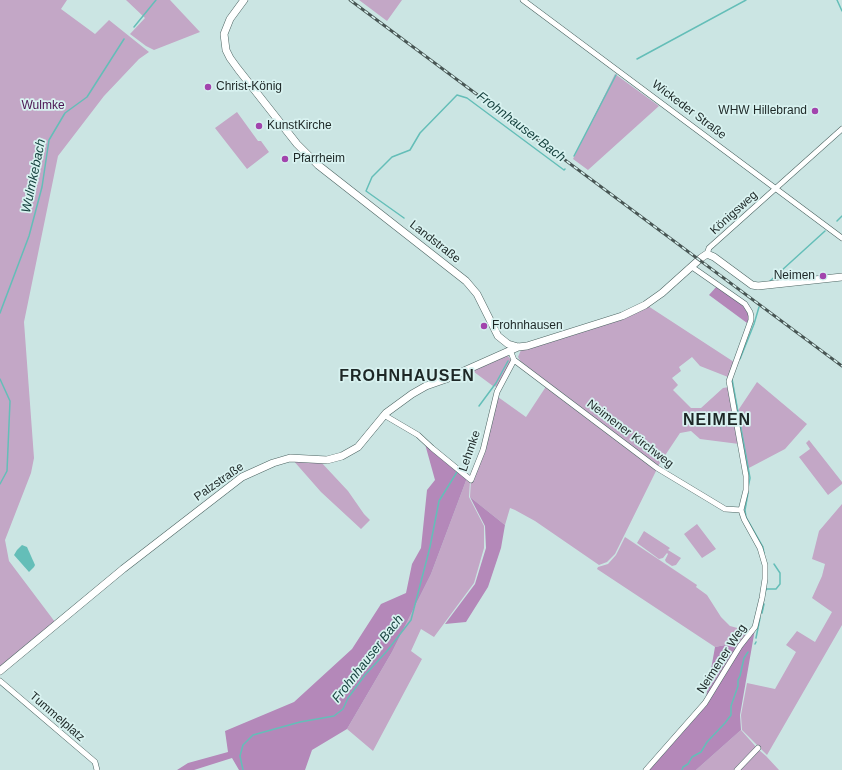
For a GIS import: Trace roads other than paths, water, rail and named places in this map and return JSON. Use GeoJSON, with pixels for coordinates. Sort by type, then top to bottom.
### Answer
{"type":"FeatureCollection","features":[{"type":"Feature","properties":{"kind":"main road","name":"Landstraße"},"geometry":{"type":"LineString","coordinates":[[244,0],[230,19],[224,34],[226,50],[234,64],[297,144],[318,166],[451,269],[472,288],[481,300],[501,340]]}},
{"type":"Feature","properties":{"kind":"main road"},"geometry":{"type":"LineString","coordinates":[[496,356],[501,340],[518,347],[527,346],[616,318],[640,307],[662,293],[704,256],[714,257],[752,285],[758,286],[842,277]]}},
{"type":"Feature","properties":{"kind":"main road","name":"Palzstraße"},"geometry":{"type":"LineString","coordinates":[[0,671],[123,569],[242,477],[273,463],[290,458],[327,460],[342,456],[358,447],[384,415],[398,402],[426,386],[446,379],[518,347]]}},
{"type":"Feature","properties":{"kind":"street","name":"Wickeder Straße"},"geometry":{"type":"LineString","coordinates":[[523,0],[619,67],[842,238]]}},
{"type":"Feature","properties":{"kind":"street","name":"Königsweg"},"geometry":{"type":"LineString","coordinates":[[704,256],[709,248],[842,129]]}},
{"type":"Feature","properties":{"kind":"street"},"geometry":{"type":"LineString","coordinates":[[692,267],[745,304],[751,316],[751,320],[729,381],[746,476],[746,490],[741,510]]}},
{"type":"Feature","properties":{"kind":"street"},"geometry":{"type":"LineString","coordinates":[[510,350],[514,360]]}},
{"type":"Feature","properties":{"kind":"street","name":"Neimener Kirchweg"},"geometry":{"type":"LineString","coordinates":[[514,360],[658,468],[725,508],[741,510]]}},
{"type":"Feature","properties":{"kind":"street","name":"Lehmke"},"geometry":{"type":"LineString","coordinates":[[384,415],[418,434],[432,448],[471,480],[483,450],[497,392],[514,360]]}},
{"type":"Feature","properties":{"kind":"street","name":"Neimener Weg"},"geometry":{"type":"LineString","coordinates":[[646,770],[705,703],[740,646],[755,627],[762,598],[765,565],[760,548],[744,519],[741,510]]}},
{"type":"Feature","properties":{"kind":"street","name":"Tummelplatz"},"geometry":{"type":"LineString","coordinates":[[0,681],[95,762],[97,770]]}},
{"type":"Feature","properties":{"kind":"street"},"geometry":{"type":"LineString","coordinates":[[738,770],[758,748]]}},
{"type":"Feature","properties":{"kind":"water"},"geometry":{"type":"Polygon","coordinates":[[[22,545],[27,547],[35,565],[29,572],[14,555],[22,545]]]}},
{"type":"Feature","properties":{"kind":"waterway","name":"Wulmkebach"},"geometry":{"type":"LineString","coordinates":[[134,27],[156,0]]}},
{"type":"Feature","properties":{"kind":"waterway","name":"Frohnhauser Bach"},"geometry":{"type":"LineString","coordinates":[[637,59],[746,0]]}},
{"type":"Feature","properties":{"kind":"waterway"},"geometry":{"type":"LineString","coordinates":[[837,0],[842,11]]}},
{"type":"Feature","properties":{"kind":"waterway","name":"Wulmkebach"},"geometry":{"type":"LineString","coordinates":[[0,313],[29,236],[42,187],[49,140],[65,113],[87,97],[124,39]]}},
{"type":"Feature","properties":{"kind":"waterway","name":"Frohnhauser Bach"},"geometry":{"type":"LineString","coordinates":[[574,156],[616,75]]}},
{"type":"Feature","properties":{"kind":"waterway","name":"Frohnhauser Bach"},"geometry":{"type":"LineString","coordinates":[[404,218],[366,191],[372,177],[392,157],[410,150],[420,133],[457,95],[467,98],[564,170],[565,169]]}},
{"type":"Feature","properties":{"kind":"waterway"},"geometry":{"type":"LineString","coordinates":[[837,221],[842,216]]}},
{"type":"Feature","properties":{"kind":"waterway"},"geometry":{"type":"LineString","coordinates":[[770,281],[825,231]]}},
{"type":"Feature","properties":{"kind":"waterway"},"geometry":{"type":"LineString","coordinates":[[740,359],[759,307]]}},
{"type":"Feature","properties":{"kind":"waterway","name":"Frohnhauser Bach"},"geometry":{"type":"LineString","coordinates":[[479,406],[496,383],[508,361]]}},
{"type":"Feature","properties":{"kind":"waterway","name":"Wulmkebach"},"geometry":{"type":"LineString","coordinates":[[0,379],[10,401],[7,471],[0,484]]}},
{"type":"Feature","properties":{"kind":"waterway"},"geometry":{"type":"LineString","coordinates":[[732,379],[750,478],[748,488]]}},
{"type":"Feature","properties":{"kind":"waterway","name":"Frohnhauser Bach"},"geometry":{"type":"LineString","coordinates":[[243,770],[240,756],[243,745],[253,735],[300,722],[334,716],[343,709],[348,698],[365,675],[387,651],[411,620],[430,547],[439,501],[457,472]]}},
{"type":"Feature","properties":{"kind":"waterway"},"geometry":{"type":"LineString","coordinates":[[748,493],[745,510],[746,517],[763,547],[764,553]]}},
{"type":"Feature","properties":{"kind":"waterway"},"geometry":{"type":"LineString","coordinates":[[765,593],[766,589],[776,589],[780,584],[780,573],[774,564]]}},
{"type":"Feature","properties":{"kind":"waterway"},"geometry":{"type":"LineString","coordinates":[[762,613],[764,604]]}},
{"type":"Feature","properties":{"kind":"waterway"},"geometry":{"type":"LineString","coordinates":[[756,638],[760,618]]}},
{"type":"Feature","properties":{"kind":"waterway"},"geometry":{"type":"LineString","coordinates":[[682,770],[692,757],[701,752],[707,742],[731,715],[731,706],[738,686],[738,680],[744,658],[748,652]]}},
{"type":"Feature","properties":{"kind":"railway"},"geometry":{"type":"LineString","coordinates":[[350,0],[842,366]]}},
{"type":"Feature","properties":{"kind":"place","name":"Christ-König"},"geometry":{"type":"Point","coordinates":[208,87]}},
{"type":"Feature","properties":{"kind":"place","name":"WHW Hillebrand"},"geometry":{"type":"Point","coordinates":[815,111]}},
{"type":"Feature","properties":{"kind":"place","name":"KunstKirche"},"geometry":{"type":"Point","coordinates":[259,126]}},
{"type":"Feature","properties":{"kind":"place","name":"Pfarrheim"},"geometry":{"type":"Point","coordinates":[285,159]}},
{"type":"Feature","properties":{"kind":"place","name":"Neimen"},"geometry":{"type":"Point","coordinates":[823,276]}},
{"type":"Feature","properties":{"kind":"place","name":"Frohnhausen"},"geometry":{"type":"Point","coordinates":[484,326]}},
{"type":"Feature","properties":{"kind":"district","name":"FROHNHAUSEN"},"geometry":{"type":"Point","coordinates":[407,377]}},
{"type":"Feature","properties":{"kind":"district","name":"NEIMEN"},"geometry":{"type":"Point","coordinates":[717,421]}},
{"type":"Feature","properties":{"kind":"park label","name":"Wulmke"},"geometry":{"type":"Point","coordinates":[43,106]}}]}
